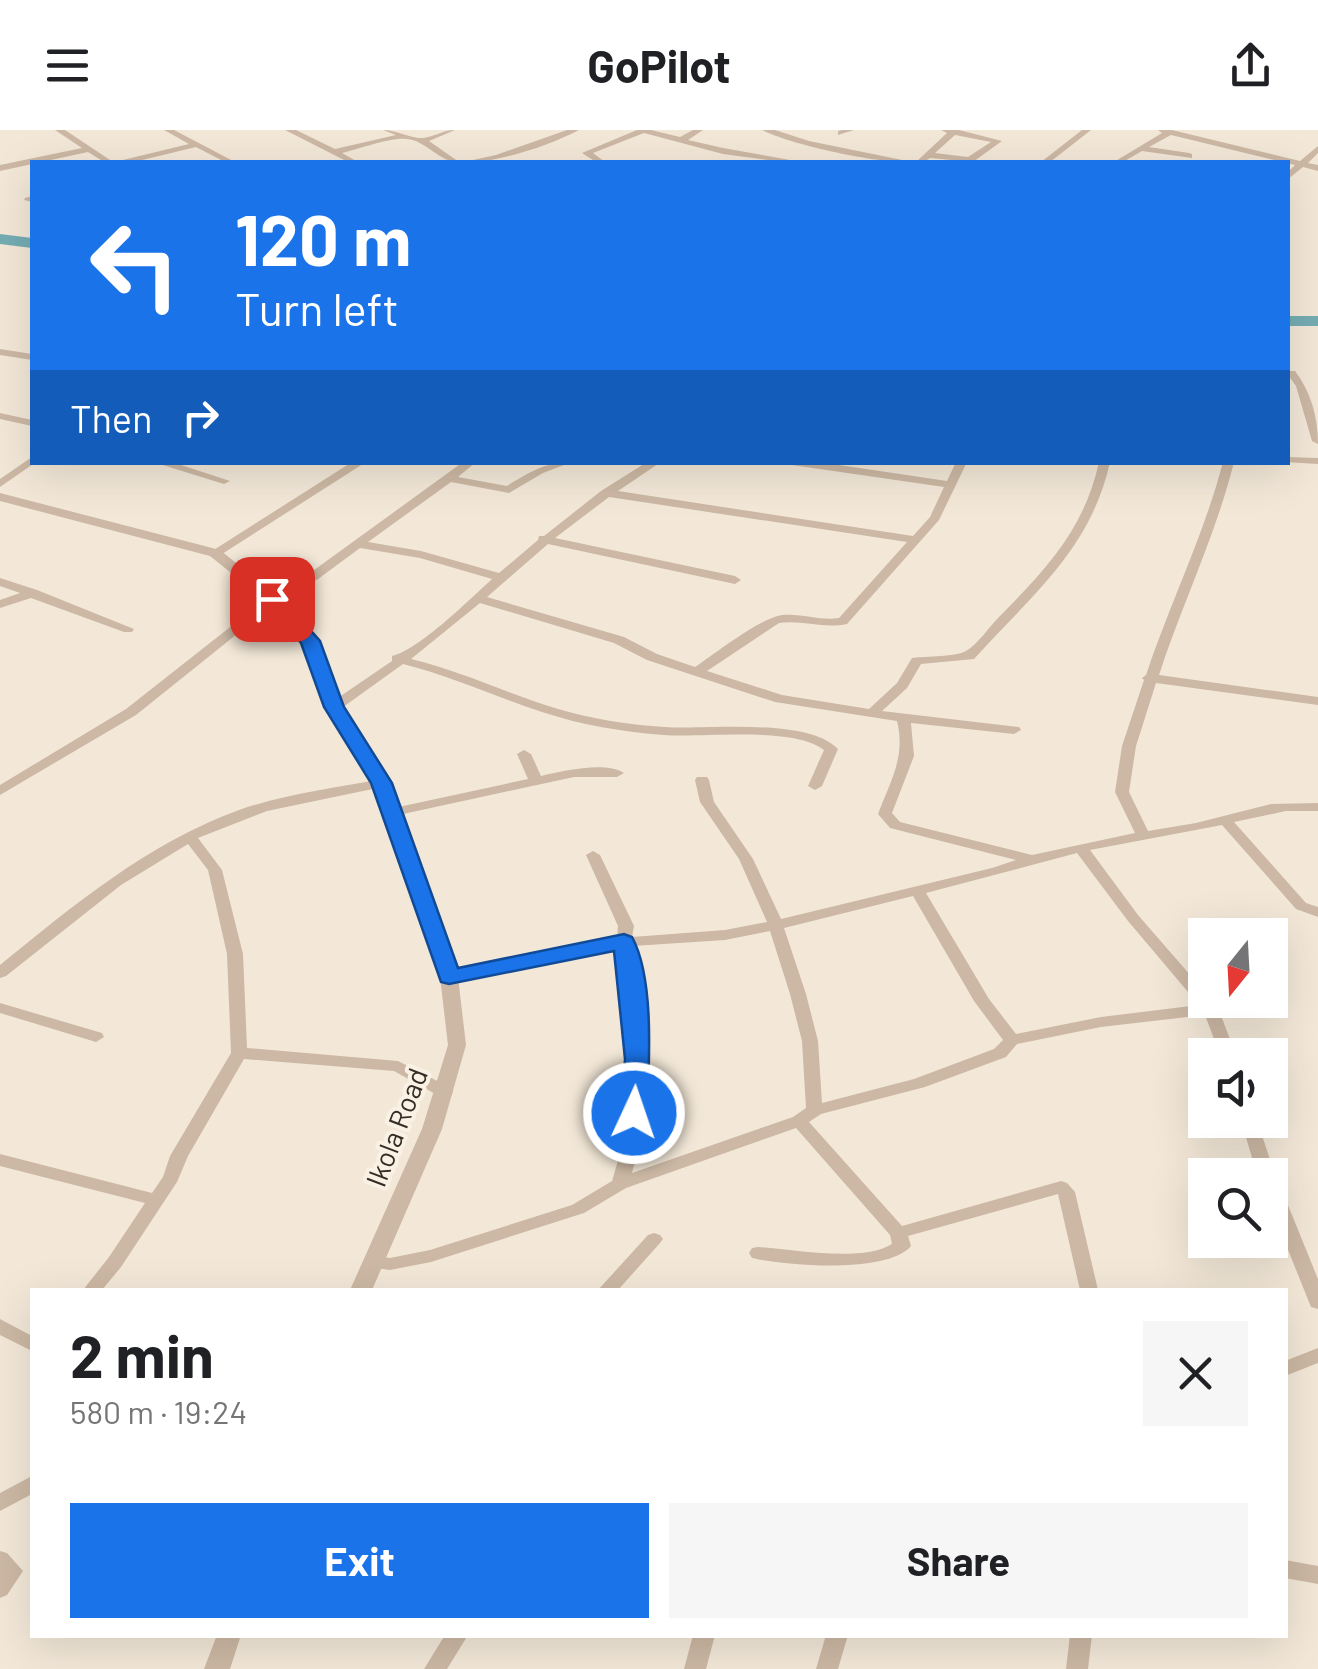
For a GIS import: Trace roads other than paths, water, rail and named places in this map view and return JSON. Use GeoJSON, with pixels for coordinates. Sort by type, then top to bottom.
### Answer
{"type":"FeatureCollection","features":[{"type":"Feature","properties":{"kind":"street"},"geometry":{"type":"LineString","coordinates":[[59,130],[106,160]]}},
{"type":"Feature","properties":{"kind":"street"},"geometry":{"type":"LineString","coordinates":[[168,130],[226,160]]}},
{"type":"Feature","properties":{"kind":"street"},"geometry":{"type":"LineString","coordinates":[[289,130],[350,160]]}},
{"type":"Feature","properties":{"kind":"street"},"geometry":{"type":"LineString","coordinates":[[387,130],[423,141],[452,160]]}},
{"type":"Feature","properties":{"kind":"street"},"geometry":{"type":"LineString","coordinates":[[423,141],[451,130]]}},
{"type":"Feature","properties":{"kind":"street"},"geometry":{"type":"LineString","coordinates":[[480,160],[575,130]]}},
{"type":"Feature","properties":{"kind":"street"},"geometry":{"type":"LineString","coordinates":[[598,160],[586,154],[642,130],[786,160]]}},
{"type":"Feature","properties":{"kind":"street"},"geometry":{"type":"LineString","coordinates":[[681,140],[699,130]]}},
{"type":"Feature","properties":{"kind":"street"},"geometry":{"type":"LineString","coordinates":[[766,130],[808,143],[897,160]]}},
{"type":"Feature","properties":{"kind":"street"},"geometry":{"type":"LineString","coordinates":[[1048,160],[1088,130]]}},
{"type":"Feature","properties":{"kind":"street"},"geometry":{"type":"LineString","coordinates":[[951,131],[998,141],[970,160],[924,159],[951,131]]}},
{"type":"Feature","properties":{"kind":"street"},"geometry":{"type":"LineString","coordinates":[[1122,160],[1166,131],[1220,140],[1288,160]]}},
{"type":"Feature","properties":{"kind":"street"},"geometry":{"type":"LineString","coordinates":[[335,152],[405,136]]}},
{"type":"Feature","properties":{"kind":"street"},"geometry":{"type":"LineString","coordinates":[[134,160],[195,145]]}},
{"type":"Feature","properties":{"kind":"street"},"geometry":{"type":"LineString","coordinates":[[1143,149],[1189,156]]}},
{"type":"Feature","properties":{"kind":"street"},"geometry":{"type":"LineString","coordinates":[[1290,174],[1318,149]]}},
{"type":"Feature","properties":{"kind":"street"},"geometry":{"type":"LineString","coordinates":[[39,160],[87,150]]}},
{"type":"Feature","properties":{"kind":"street"},"geometry":{"type":"LineString","coordinates":[[498,157],[510,160]]}},
{"type":"Feature","properties":{"kind":"street"},"geometry":{"type":"LineString","coordinates":[[1290,161],[1318,168]]}},
{"type":"Feature","properties":{"kind":"street"},"geometry":{"type":"LineString","coordinates":[[0,168],[30,162]]}},
{"type":"Feature","properties":{"kind":"street"},"geometry":{"type":"LineString","coordinates":[[0,352],[30,357]]}},
{"type":"Feature","properties":{"kind":"street"},"geometry":{"type":"LineString","coordinates":[[1291,373],[1301,386],[1318,441]]}},
{"type":"Feature","properties":{"kind":"street"},"geometry":{"type":"LineString","coordinates":[[0,416],[30,423]]}},
{"type":"Feature","properties":{"kind":"street"},"geometry":{"type":"LineString","coordinates":[[1290,460],[1318,460]]}},
{"type":"Feature","properties":{"kind":"street"},"geometry":{"type":"LineString","coordinates":[[0,484],[30,462]]}},
{"type":"Feature","properties":{"kind":"street"},"geometry":{"type":"LineString","coordinates":[[168,465],[224,481]]}},
{"type":"Feature","properties":{"kind":"street"},"geometry":{"type":"LineString","coordinates":[[215,553],[356,465]]}},
{"type":"Feature","properties":{"kind":"street"},"geometry":{"type":"LineString","coordinates":[[0,791],[131,712],[238,627],[466,465]]}},
{"type":"Feature","properties":{"kind":"street"},"geometry":{"type":"LineString","coordinates":[[447,478],[509,490],[539,471],[558,465]]}},
{"type":"Feature","properties":{"kind":"street"},"geometry":{"type":"LineString","coordinates":[[334,707],[477,598],[543,539],[605,493],[651,465]]}},
{"type":"Feature","properties":{"kind":"street"},"geometry":{"type":"LineString","coordinates":[[813,465],[952,485]]}},
{"type":"Feature","properties":{"kind":"street"},"geometry":{"type":"LineString","coordinates":[[696,672],[775,620],[790,617],[833,625],[844,621],[918,540],[961,465]]}},
{"type":"Feature","properties":{"kind":"street"},"geometry":{"type":"LineString","coordinates":[[871,714],[902,685],[917,660],[970,656],[1052,568],[1083,527],[1102,488],[1105,465]]}},
{"type":"Feature","properties":{"kind":"street"},"geometry":{"type":"LineString","coordinates":[[1144,838],[1122,792],[1128,746],[1149,678],[1220,500],[1229,465]]}},
{"type":"Feature","properties":{"kind":"street"},"geometry":{"type":"LineString","coordinates":[[605,493],[918,540]]}},
{"type":"Feature","properties":{"kind":"street","name":"Ikola Road"},"geometry":{"type":"LineString","coordinates":[[0,497],[215,553],[275,603],[310,641],[334,707],[382,783],[449,977],[457,1045],[445,1092],[362,1288]]}},
{"type":"Feature","properties":{"kind":"street"},"geometry":{"type":"LineString","coordinates":[[543,539],[736,580]]}},
{"type":"Feature","properties":{"kind":"street"},"geometry":{"type":"LineString","coordinates":[[359,544],[421,555],[498,577]]}},
{"type":"Feature","properties":{"kind":"street"},"geometry":{"type":"LineString","coordinates":[[0,582],[128,629]]}},
{"type":"Feature","properties":{"kind":"street"},"geometry":{"type":"LineString","coordinates":[[0,604],[32,593]]}},
{"type":"Feature","properties":{"kind":"street"},"geometry":{"type":"LineString","coordinates":[[477,598],[619,640],[696,672],[780,700],[1014,730]]}},
{"type":"Feature","properties":{"kind":"street"},"geometry":{"type":"LineString","coordinates":[[398,659],[424,664],[556,713],[662,731],[755,733],[821,740],[831,749],[814,786]]}},
{"type":"Feature","properties":{"kind":"street"},"geometry":{"type":"LineString","coordinates":[[1149,678],[1318,701]]}},
{"type":"Feature","properties":{"kind":"street"},"geometry":{"type":"LineString","coordinates":[[903,718],[911,744],[909,758],[885,814],[895,826],[1031,858]]}},
{"type":"Feature","properties":{"kind":"street"},"geometry":{"type":"LineString","coordinates":[[524,754],[536,781]]}},
{"type":"Feature","properties":{"kind":"street"},"geometry":{"type":"LineString","coordinates":[[394,812],[574,773],[617,774]]}},
{"type":"Feature","properties":{"kind":"street"},"geometry":{"type":"LineString","coordinates":[[702,780],[702,796],[736,840],[776,925],[811,1045],[810,1080],[815,1110]]}},
{"type":"Feature","properties":{"kind":"street"},"geometry":{"type":"LineString","coordinates":[[0,973],[134,870],[190,837],[268,806],[382,783]]}},
{"type":"Feature","properties":{"kind":"street"},"geometry":{"type":"LineString","coordinates":[[449,977],[624,942],[707,937],[776,925],[997,872],[1031,858],[1226,821],[1318,794]]}},
{"type":"Feature","properties":{"kind":"street"},"geometry":{"type":"LineString","coordinates":[[1288,804],[1318,807]]}},
{"type":"Feature","properties":{"kind":"street"},"geometry":{"type":"LineString","coordinates":[[1226,821],[1302,906],[1318,912]]}},
{"type":"Feature","properties":{"kind":"street"},"geometry":{"type":"LineString","coordinates":[[94,1288],[116,1262],[156,1200],[239,1053],[235,954],[215,870],[190,837]]}},
{"type":"Feature","properties":{"kind":"street"},"geometry":{"type":"LineString","coordinates":[[1082,849],[1133,918],[1188,982]]}},
{"type":"Feature","properties":{"kind":"street"},"geometry":{"type":"LineString","coordinates":[[593,856],[626,926],[624,942],[632,982],[637,1059],[633,1140],[620,1184]]}},
{"type":"Feature","properties":{"kind":"street"},"geometry":{"type":"LineString","coordinates":[[916,889],[982,1001],[1012,1040]]}},
{"type":"Feature","properties":{"kind":"street"},"geometry":{"type":"LineString","coordinates":[[0,1008],[96,1037]]}},
{"type":"Feature","properties":{"kind":"street"},"geometry":{"type":"LineString","coordinates":[[374,1262],[390,1264],[431,1256],[578,1210],[620,1184],[799,1122],[815,1110],[920,1083],[1000,1053],[1012,1040],[1102,1022],[1188,1012]]}},
{"type":"Feature","properties":{"kind":"street"},"geometry":{"type":"LineString","coordinates":[[239,1053],[398,1066],[445,1092]]}},
{"type":"Feature","properties":{"kind":"street"},"geometry":{"type":"LineString","coordinates":[[758,1252],[874,1258],[894,1254],[902,1246],[898,1234],[799,1122]]}},
{"type":"Feature","properties":{"kind":"street"},"geometry":{"type":"LineString","coordinates":[[0,1160],[156,1200]]}},
{"type":"Feature","properties":{"kind":"street"},"geometry":{"type":"LineString","coordinates":[[898,1234],[1061,1187],[1066,1192],[1089,1288]]}},
{"type":"Feature","properties":{"kind":"street"},"geometry":{"type":"LineString","coordinates":[[1288,1228],[1318,1302]]}},
{"type":"Feature","properties":{"kind":"street"},"geometry":{"type":"LineString","coordinates":[[609,1288],[654,1240]]}},
{"type":"Feature","properties":{"kind":"street"},"geometry":{"type":"LineString","coordinates":[[0,1326],[30,1343]]}},
{"type":"Feature","properties":{"kind":"street"},"geometry":{"type":"LineString","coordinates":[[1288,1368],[1318,1355]]}},
{"type":"Feature","properties":{"kind":"street"},"geometry":{"type":"LineString","coordinates":[[0,1503],[30,1485]]}},
{"type":"Feature","properties":{"kind":"street"},"geometry":{"type":"LineString","coordinates":[[0,1559],[13,1571],[0,1589]]}},
{"type":"Feature","properties":{"kind":"street"},"geometry":{"type":"LineString","coordinates":[[1288,1570],[1318,1576]]}},
{"type":"Feature","properties":{"kind":"street"},"geometry":{"type":"LineString","coordinates":[[217,1669],[229,1638]]}},
{"type":"Feature","properties":{"kind":"street"},"geometry":{"type":"LineString","coordinates":[[435,1669],[455,1638]]}},
{"type":"Feature","properties":{"kind":"street"},"geometry":{"type":"LineString","coordinates":[[695,1669],[703,1638]]}},
{"type":"Feature","properties":{"kind":"street"},"geometry":{"type":"LineString","coordinates":[[827,1669],[835,1638]]}},
{"type":"Feature","properties":{"kind":"street"},"geometry":{"type":"LineString","coordinates":[[1077,1669],[1081,1638]]}},
{"type":"Feature","properties":{"kind":"waterway"},"geometry":{"type":"LineString","coordinates":[[0,239],[30,243]]}},
{"type":"Feature","properties":{"kind":"waterway"},"geometry":{"type":"LineString","coordinates":[[1290,321],[1318,321]]}}]}
